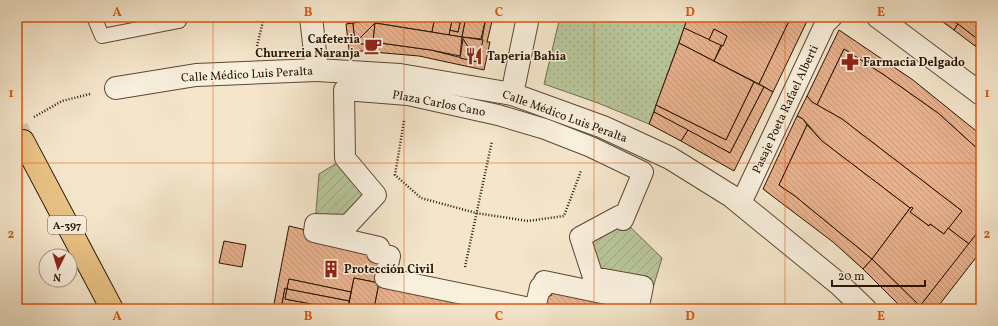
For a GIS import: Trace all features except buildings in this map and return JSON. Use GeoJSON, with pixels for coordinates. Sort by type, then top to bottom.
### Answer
{"type":"FeatureCollection","features":[{"type":"Feature","properties":{"kind":"main road","name":"A-397"},"geometry":{"type":"LineString","coordinates":[[23,141],[112,309]]}},
{"type":"Feature","properties":{"kind":"street"},"geometry":{"type":"LineString","coordinates":[[311,17],[316,70]]}},
{"type":"Feature","properties":{"kind":"street"},"geometry":{"type":"LineString","coordinates":[[512,94],[528,17]]}},
{"type":"Feature","properties":{"kind":"street","name":"Pasaje Poeta Rafael Alberti"},"geometry":{"type":"LineString","coordinates":[[741,203],[825,24],[832,17]]}},
{"type":"Feature","properties":{"kind":"street"},"geometry":{"type":"LineString","coordinates":[[878,17],[981,94]]}},
{"type":"Feature","properties":{"kind":"street","name":"Calle Médico Luis Peralta"},"geometry":{"type":"LineString","coordinates":[[116,88],[196,76],[316,70],[400,75],[512,94],[603,127],[670,158],[741,203],[840,285],[865,309]]}},
{"type":"Feature","properties":{"kind":"street","name":"Plaza Carlos Cano"},"geometry":{"type":"LineString","coordinates":[[344,90],[408,95],[485,112],[545,129],[591,147],[643,172],[623,220],[619,216],[580,237],[593,278],[643,286],[640,301],[544,282],[543,288],[540,287],[535,309],[460,293],[385,278],[390,256],[377,254],[379,247],[314,232],[315,224],[348,225],[376,195],[345,158],[344,90]]}},
{"type":"Feature","properties":{"kind":"lane"},"geometry":{"type":"LineString","coordinates":[[94,17],[102,36],[179,21],[178,17]]}},
{"type":"Feature","properties":{"kind":"path"},"geometry":{"type":"LineString","coordinates":[[30,119],[62,101],[116,88]]}},
{"type":"Feature","properties":{"kind":"path"},"geometry":{"type":"LineString","coordinates":[[405,119],[395,175],[421,198],[476,213],[528,221],[564,216],[581,169]]}},
{"type":"Feature","properties":{"kind":"path"},"geometry":{"type":"LineString","coordinates":[[460,293],[493,136]]}},
{"type":"Feature","properties":{"kind":"green space"},"geometry":{"type":"Polygon","coordinates":[[[560,17],[688,17],[649,124],[598,103],[544,84],[560,17]]]}},
{"type":"Feature","properties":{"kind":"green space"},"geometry":{"type":"Polygon","coordinates":[[[345,158],[376,195],[348,225],[315,224],[319,174],[345,158]]]}},
{"type":"Feature","properties":{"kind":"green space"},"geometry":{"type":"Polygon","coordinates":[[[619,216],[662,258],[653,288],[593,277],[580,237],[619,216]]]}},
{"type":"Feature","properties":{"kind":"tunnel"},"geometry":{"type":"LineString","coordinates":[[17,127],[23,141]]}},
{"type":"Feature","properties":{"kind":"place","name":"Cafeteria Churreria Naranja"},"geometry":{"type":"Point","coordinates":[373,46]}},
{"type":"Feature","properties":{"kind":"place","name":"Taperia Bahia"},"geometry":{"type":"Point","coordinates":[474,56]}},
{"type":"Feature","properties":{"kind":"place","name":"Farmacia Delgado"},"geometry":{"type":"Point","coordinates":[850,62]}},
{"type":"Feature","properties":{"kind":"place","name":"Protección Civil"},"geometry":{"type":"Point","coordinates":[331,269]}}]}
